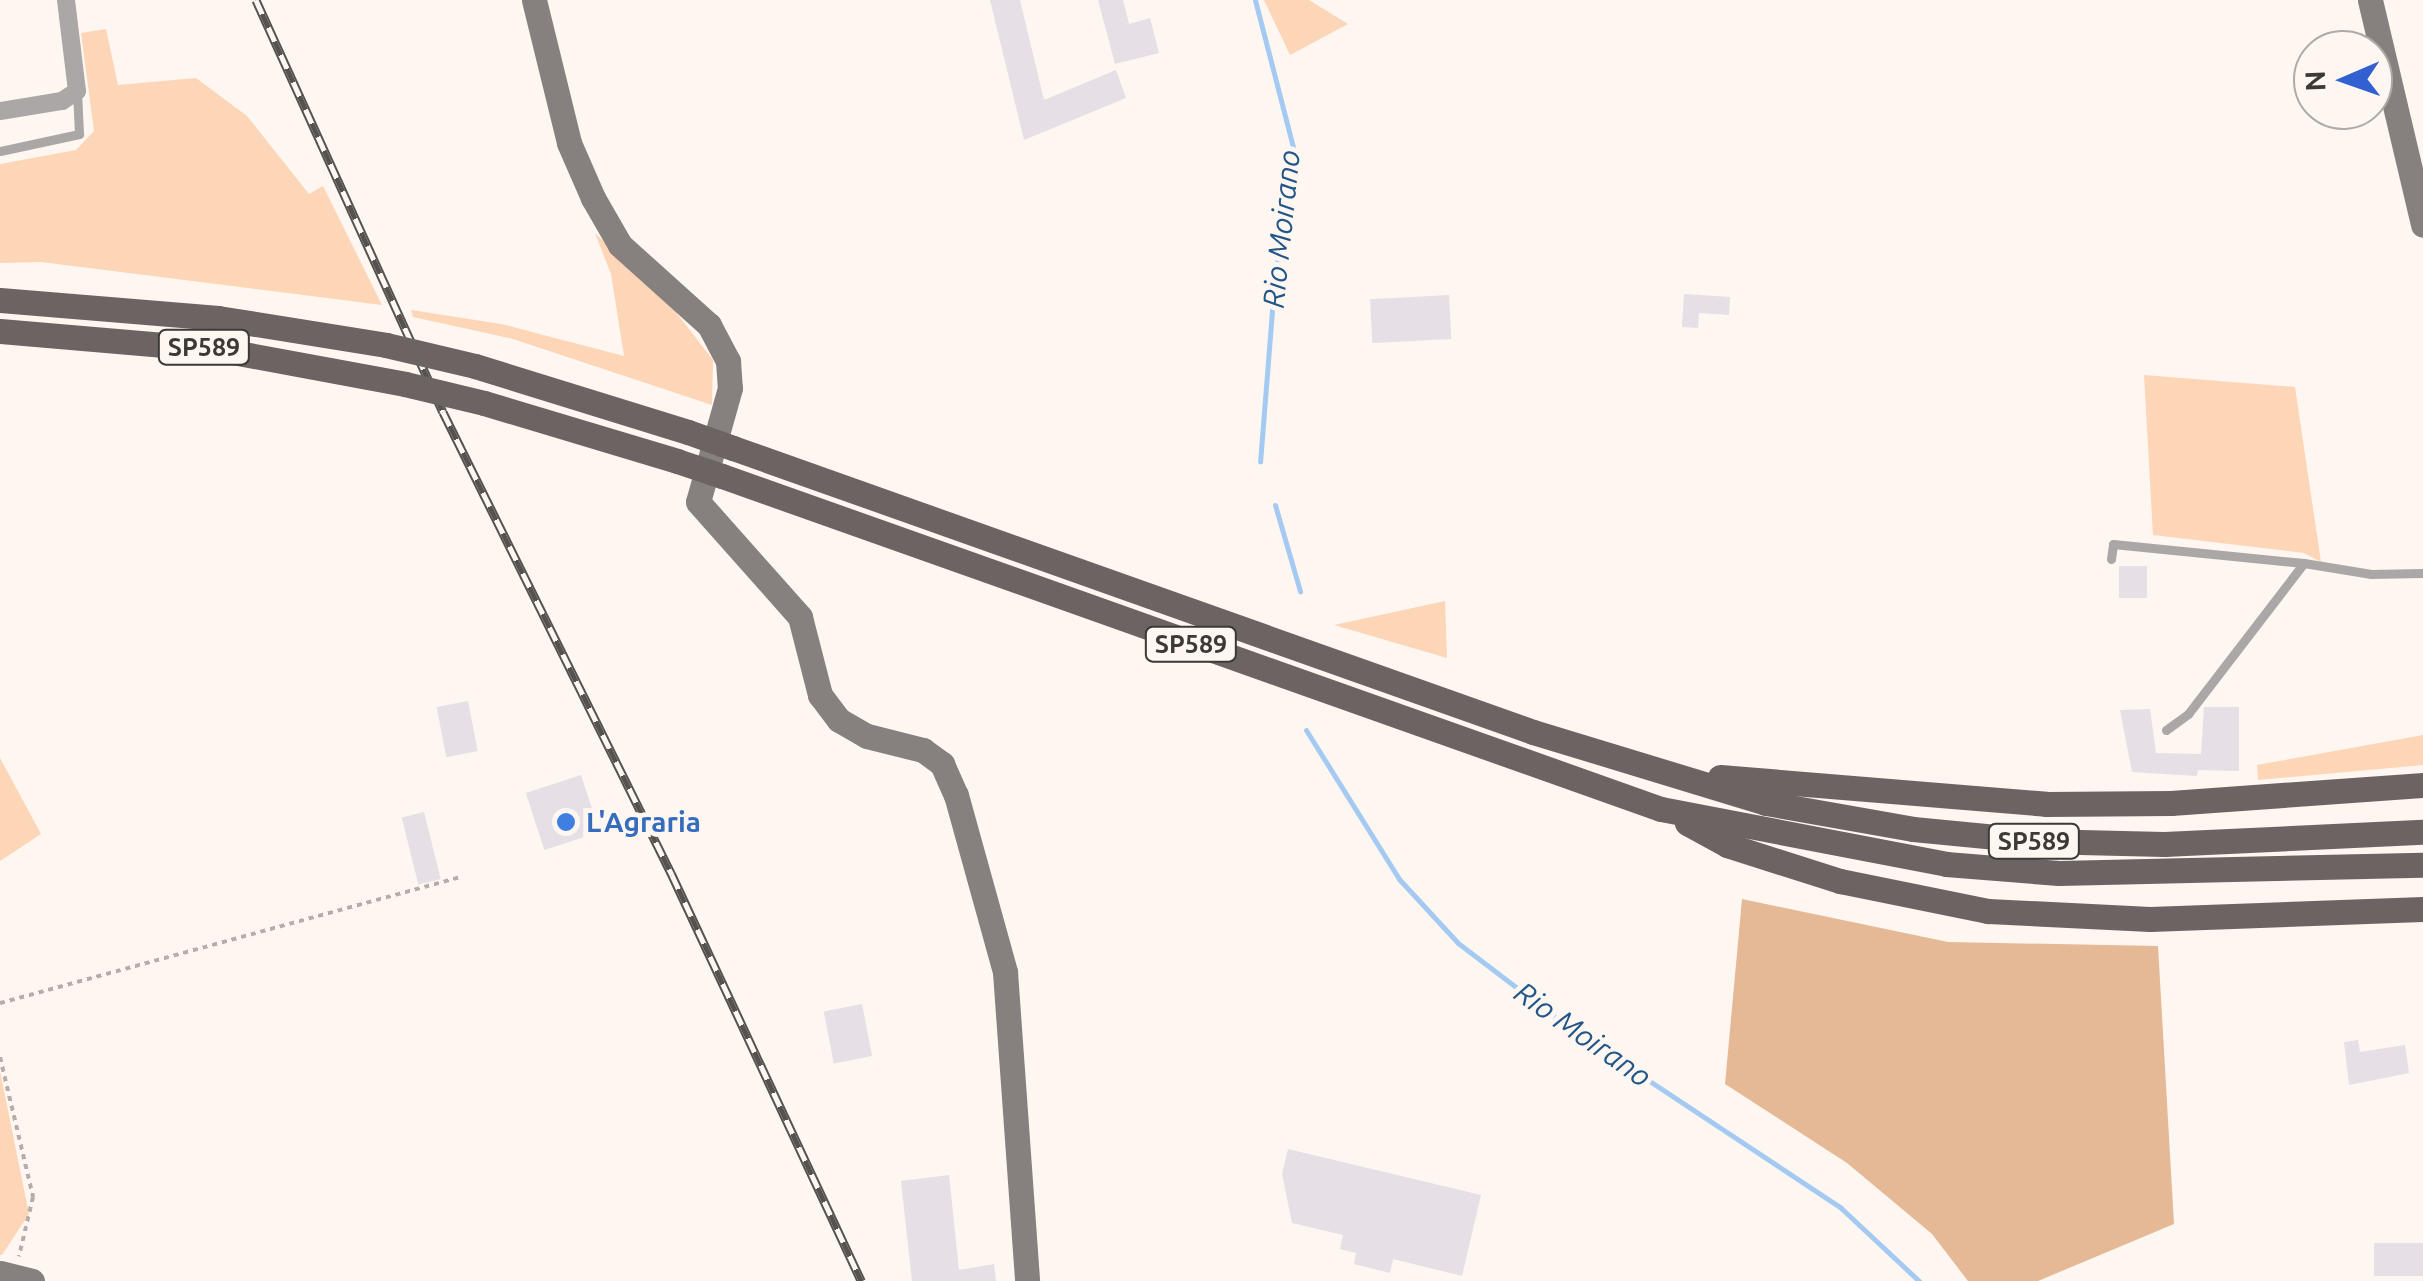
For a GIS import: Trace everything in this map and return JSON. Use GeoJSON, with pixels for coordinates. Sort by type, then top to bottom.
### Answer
{"type":"FeatureCollection","features":[{"type":"Feature","properties":{"kind":"main road","name":"SP589"},"geometry":{"type":"LineString","coordinates":[[0,300],[218,318],[386,345],[475,366],[688,432],[1653,771],[1766,803],[1913,828],[2038,841],[2164,844],[2423,832]]}},
{"type":"Feature","properties":{"kind":"main road","name":"SP589"},"geometry":{"type":"LineString","coordinates":[[0,331],[222,350],[406,384],[484,403],[722,476],[1661,808],[1946,864],[2059,872],[2423,865]]}},
{"type":"Feature","properties":{"kind":"main road"},"geometry":{"type":"LineString","coordinates":[[1653,771],[2046,804],[2171,804],[2423,784]]}},
{"type":"Feature","properties":{"kind":"main road"},"geometry":{"type":"LineString","coordinates":[[1661,808],[1728,846],[1840,882],[1988,911],[2150,919],[2423,909]]}},
{"type":"Feature","properties":{"kind":"street"},"geometry":{"type":"LineString","coordinates":[[0,111],[62,101],[78,91],[66,0]]}},
{"type":"Feature","properties":{"kind":"street"},"geometry":{"type":"LineString","coordinates":[[534,0],[569,143],[593,198],[620,246],[709,325],[728,361],[730,388],[698,502],[800,617],[820,695],[839,720],[867,736],[923,750],[942,764],[956,795],[1005,972],[1027,1281]]}},
{"type":"Feature","properties":{"kind":"street"},"geometry":{"type":"LineString","coordinates":[[2370,0],[2416,170],[2423,225]]}},
{"type":"Feature","properties":{"kind":"lane"},"geometry":{"type":"LineString","coordinates":[[0,152],[79,134],[78,91]]}},
{"type":"Feature","properties":{"kind":"lane"},"geometry":{"type":"LineString","coordinates":[[2111,559],[2113,544],[2304,563],[2371,574],[2423,574]]}},
{"type":"Feature","properties":{"kind":"lane"},"geometry":{"type":"LineString","coordinates":[[2166,730],[2188,714],[2304,563]]}},
{"type":"Feature","properties":{"kind":"path"},"geometry":{"type":"LineString","coordinates":[[0,1003],[461,876]]}},
{"type":"Feature","properties":{"kind":"path"},"geometry":{"type":"LineString","coordinates":[[0,1057],[33,1198],[14,1277]]}},
{"type":"Feature","properties":{"kind":"shaded area"},"geometry":{"type":"Polygon","coordinates":[[[1264,0],[1309,0],[1348,24],[1290,55],[1264,0]]]}},
{"type":"Feature","properties":{"kind":"shaded area"},"geometry":{"type":"Polygon","coordinates":[[[106,29],[118,85],[196,78],[247,116],[309,194],[323,186],[382,305],[41,262],[0,263],[0,164],[76,150],[94,131],[81,33],[106,29]]]}},
{"type":"Feature","properties":{"kind":"shaded area"},"geometry":{"type":"Polygon","coordinates":[[[595,233],[675,311],[713,360],[712,405],[513,339],[413,317],[411,310],[501,324],[624,356],[611,274],[595,233]]]}},
{"type":"Feature","properties":{"kind":"shaded area"},"geometry":{"type":"Polygon","coordinates":[[[2144,375],[2295,387],[2321,562],[2304,553],[2153,535],[2144,375]]]}},
{"type":"Feature","properties":{"kind":"shaded area"},"geometry":{"type":"Polygon","coordinates":[[[1445,601],[1447,658],[1334,625],[1445,601]]]}},
{"type":"Feature","properties":{"kind":"shaded area"},"geometry":{"type":"Polygon","coordinates":[[[2423,735],[2423,765],[2258,780],[2257,765],[2423,735]]]}},
{"type":"Feature","properties":{"kind":"shaded area"},"geometry":{"type":"Polygon","coordinates":[[[0,758],[41,834],[0,861],[0,758]]]}},
{"type":"Feature","properties":{"kind":"shaded area"},"geometry":{"type":"Polygon","coordinates":[[[1742,899],[1948,942],[2158,946],[2174,1224],[2038,1281],[1968,1281],[1932,1234],[1847,1163],[1725,1084],[1742,899]]]}},
{"type":"Feature","properties":{"kind":"shaded area"},"geometry":{"type":"Polygon","coordinates":[[[0,1071],[29,1214],[2,1255],[0,1255],[0,1071]]]}},
{"type":"Feature","properties":{"kind":"building"},"geometry":{"type":"Polygon","coordinates":[[[990,0],[1020,0],[1044,100],[1116,70],[1126,98],[1024,140],[990,0]]]}},
{"type":"Feature","properties":{"kind":"building"},"geometry":{"type":"Polygon","coordinates":[[[1098,0],[1123,0],[1129,24],[1150,18],[1159,53],[1115,64],[1098,0]]]}},
{"type":"Feature","properties":{"kind":"building"},"geometry":{"type":"Polygon","coordinates":[[[1684,294],[1730,297],[1729,315],[1699,313],[1698,328],[1682,327],[1684,294]]]}},
{"type":"Feature","properties":{"kind":"building"},"geometry":{"type":"Polygon","coordinates":[[[1449,295],[1451,339],[1372,343],[1370,299],[1449,295]]]}},
{"type":"Feature","properties":{"kind":"building"},"geometry":{"type":"Polygon","coordinates":[[[2119,566],[2147,566],[2147,598],[2119,598],[2119,566]]]}},
{"type":"Feature","properties":{"kind":"building"},"geometry":{"type":"Polygon","coordinates":[[[468,701],[478,751],[446,757],[437,707],[468,701]]]}},
{"type":"Feature","properties":{"kind":"building"},"geometry":{"type":"Polygon","coordinates":[[[2204,707],[2239,707],[2239,771],[2198,770],[2197,776],[2132,772],[2120,710],[2150,709],[2156,753],[2201,754],[2204,707]]]}},
{"type":"Feature","properties":{"kind":"building"},"geometry":{"type":"Polygon","coordinates":[[[581,775],[600,832],[544,850],[526,793],[581,775]]]}},
{"type":"Feature","properties":{"kind":"building"},"geometry":{"type":"Polygon","coordinates":[[[424,812],[441,879],[418,885],[402,818],[424,812]]]}},
{"type":"Feature","properties":{"kind":"building"},"geometry":{"type":"Polygon","coordinates":[[[862,1004],[872,1056],[834,1063],[824,1011],[862,1004]]]}},
{"type":"Feature","properties":{"kind":"building"},"geometry":{"type":"Polygon","coordinates":[[[2358,1040],[2360,1052],[2405,1045],[2409,1073],[2349,1085],[2344,1042],[2358,1040]]]}},
{"type":"Feature","properties":{"kind":"building"},"geometry":{"type":"Polygon","coordinates":[[[1288,1149],[1481,1195],[1462,1276],[1393,1259],[1390,1273],[1354,1264],[1356,1253],[1340,1249],[1343,1235],[1292,1223],[1282,1174],[1288,1149]]]}},
{"type":"Feature","properties":{"kind":"building"},"geometry":{"type":"Polygon","coordinates":[[[949,1175],[959,1270],[994,1264],[996,1281],[912,1281],[901,1181],[949,1175]]]}},
{"type":"Feature","properties":{"kind":"building"},"geometry":{"type":"Polygon","coordinates":[[[2374,1243],[2423,1243],[2423,1276],[2374,1276],[2374,1243]]]}},
{"type":"Feature","properties":{"kind":"waterway","name":"Rio Moirano"},"geometry":{"type":"LineString","coordinates":[[1255,0],[1294,151],[1274,285],[1260,461]]}},
{"type":"Feature","properties":{"kind":"waterway","name":"Rio Moirano"},"geometry":{"type":"LineString","coordinates":[[1275,505],[1300,591]]}},
{"type":"Feature","properties":{"kind":"waterway","name":"Rio Moirano"},"geometry":{"type":"LineString","coordinates":[[1306,730],[1399,879],[1458,943],[1571,1029],[1841,1208],[1919,1281]]}},
{"type":"Feature","properties":{"kind":"railway"},"geometry":{"type":"LineString","coordinates":[[256,0],[443,412],[672,875],[861,1281]]}},
{"type":"Feature","properties":{"kind":"place","name":"L'Agraria"},"geometry":{"type":"Point","coordinates":[566,822]}}]}
